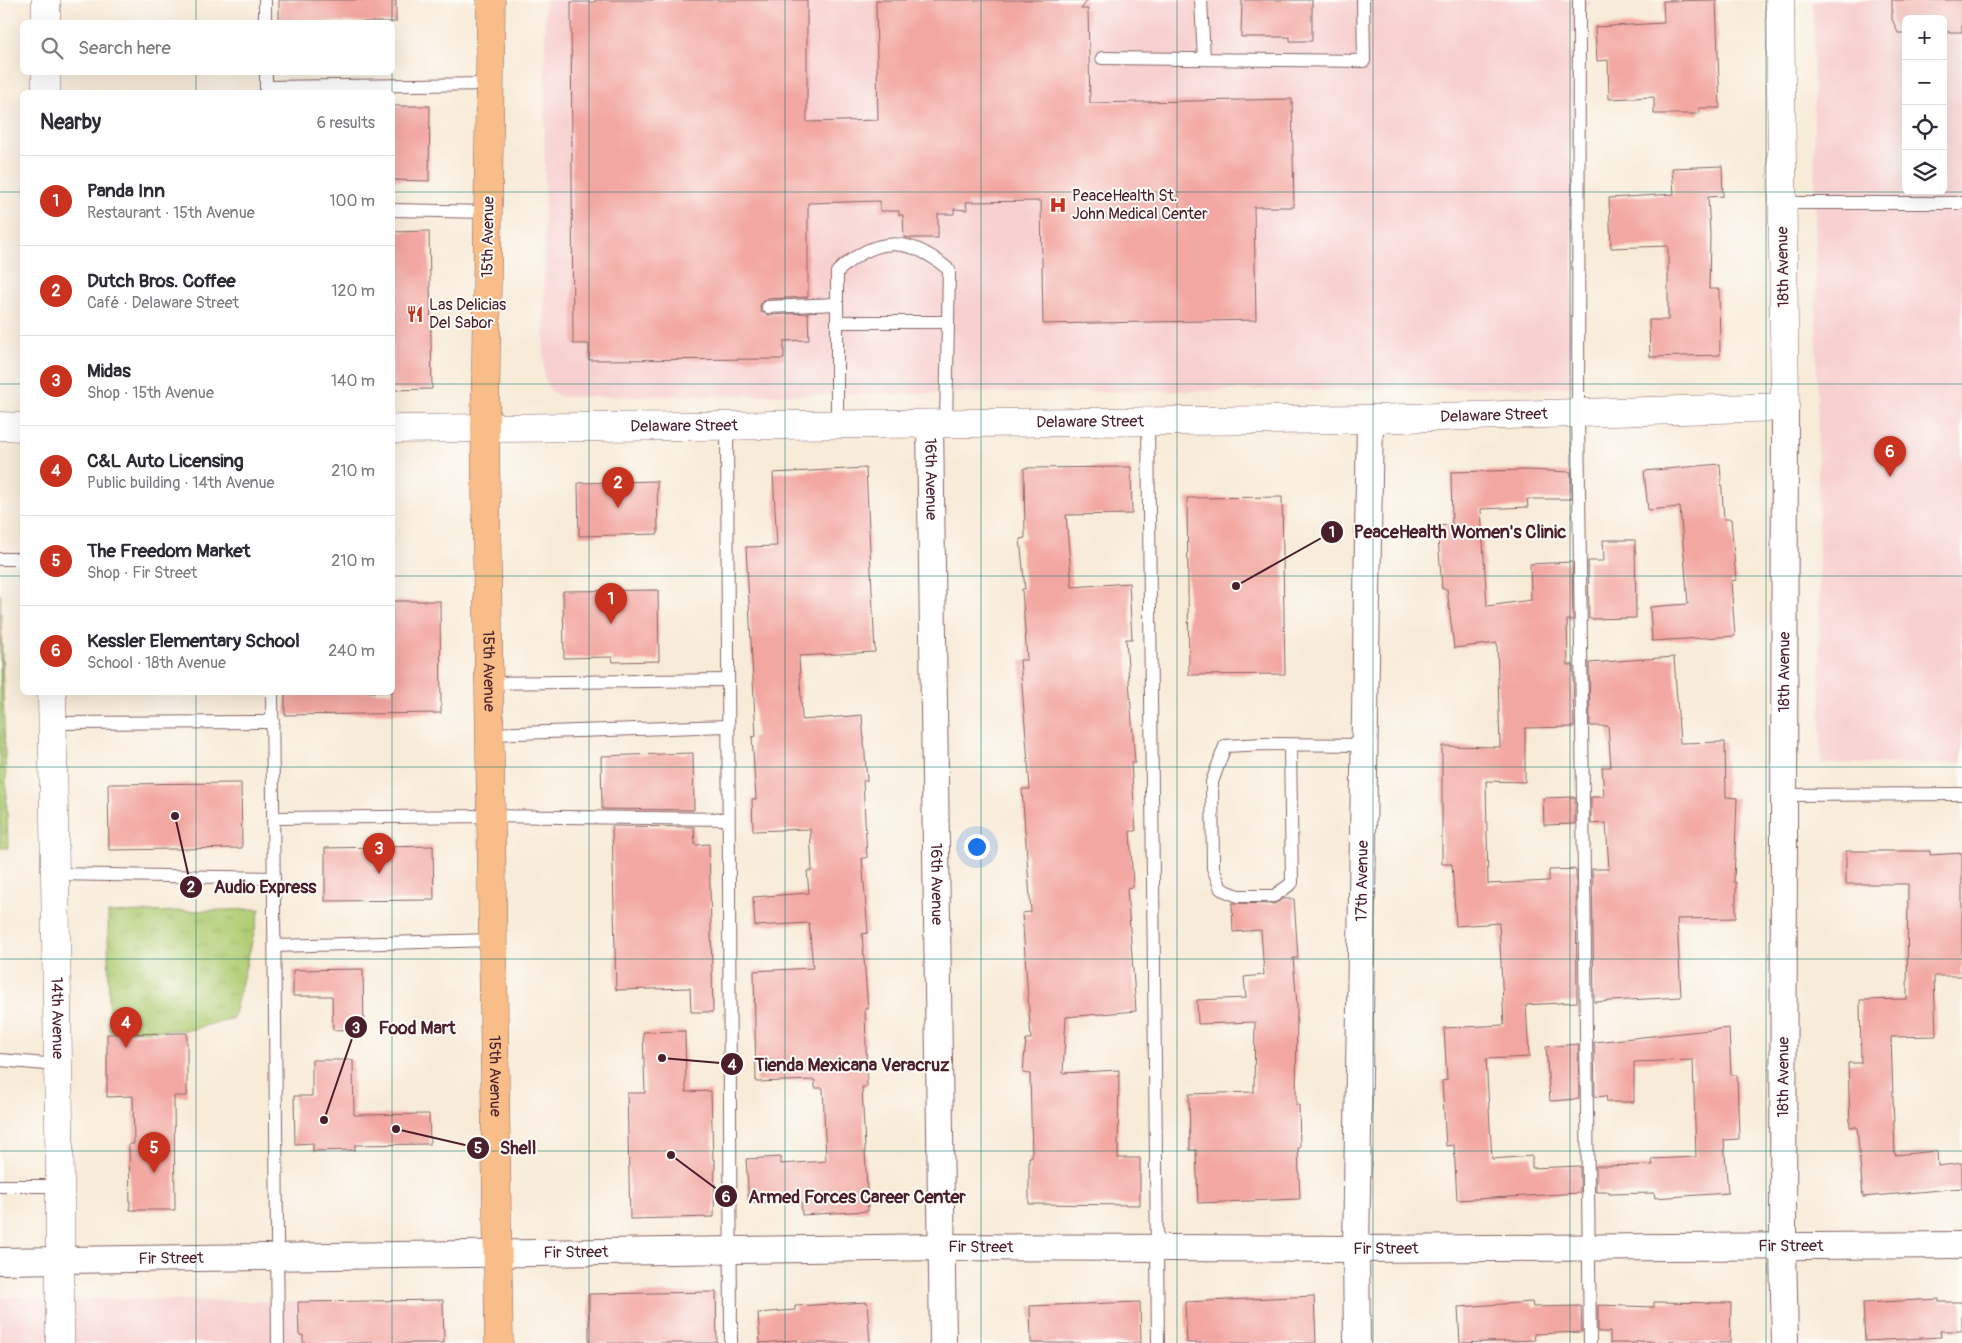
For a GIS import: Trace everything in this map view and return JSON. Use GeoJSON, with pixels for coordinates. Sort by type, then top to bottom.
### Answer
{"type":"FeatureCollection","features":[{"type":"Feature","properties":{"kind":"main road","name":"15th Avenue"},"geometry":{"type":"LineString","coordinates":[[491,0],[485,428],[499,1343]]}},
{"type":"Feature","properties":{"kind":"street"},"geometry":{"type":"LineString","coordinates":[[46,0],[46,20]]}},
{"type":"Feature","properties":{"kind":"street","name":"18th Avenue"},"geometry":{"type":"LineString","coordinates":[[1780,0],[1785,407],[1783,1247],[1785,1343]]}},
{"type":"Feature","properties":{"kind":"street"},"geometry":{"type":"LineString","coordinates":[[46,75],[46,90]]}},
{"type":"Feature","properties":{"kind":"street","name":"Delaware Street"},"geometry":{"type":"LineString","coordinates":[[395,428],[1370,419],[1785,407]]}},
{"type":"Feature","properties":{"kind":"street","name":"17th Avenue"},"geometry":{"type":"LineString","coordinates":[[1357,1343],[1356,1249],[1370,419]]}},
{"type":"Feature","properties":{"kind":"street","name":"16th Avenue"},"geometry":{"type":"LineString","coordinates":[[938,424],[943,1343]]}},
{"type":"Feature","properties":{"kind":"street"},"geometry":{"type":"LineString","coordinates":[[0,426],[20,427]]}},
{"type":"Feature","properties":{"kind":"street","name":"14th Avenue"},"geometry":{"type":"LineString","coordinates":[[52,695],[60,1186],[60,1343]]}},
{"type":"Feature","properties":{"kind":"street","name":"Fir Street"},"geometry":{"type":"LineString","coordinates":[[0,1260],[60,1261],[277,1255],[498,1254],[942,1247],[1356,1249],[1962,1245]]}},
{"type":"Feature","properties":{"kind":"lane"},"geometry":{"type":"LineString","coordinates":[[265,0],[265,20]]}},
{"type":"Feature","properties":{"kind":"lane"},"geometry":{"type":"LineString","coordinates":[[1201,0],[1204,59]]}},
{"type":"Feature","properties":{"kind":"lane"},"geometry":{"type":"LineString","coordinates":[[1102,58],[1364,62],[1363,0]]}},
{"type":"Feature","properties":{"kind":"lane"},"geometry":{"type":"LineString","coordinates":[[1579,0],[1578,413],[1590,1343]]}},
{"type":"Feature","properties":{"kind":"lane"},"geometry":{"type":"LineString","coordinates":[[266,75],[266,90],[490,84]]}},
{"type":"Feature","properties":{"kind":"lane"},"geometry":{"type":"LineString","coordinates":[[1783,203],[1962,202]]}},
{"type":"Feature","properties":{"kind":"lane"},"geometry":{"type":"LineString","coordinates":[[395,210],[488,212]]}},
{"type":"Feature","properties":{"kind":"lane"},"geometry":{"type":"LineString","coordinates":[[837,425],[837,272],[852,258],[871,248],[892,244],[914,247],[933,256],[949,270],[948,322],[938,424]]}},
{"type":"Feature","properties":{"kind":"lane"},"geometry":{"type":"LineString","coordinates":[[768,307],[837,304]]}},
{"type":"Feature","properties":{"kind":"lane"},"geometry":{"type":"LineString","coordinates":[[837,322],[948,322]]}},
{"type":"Feature","properties":{"kind":"lane"},"geometry":{"type":"LineString","coordinates":[[1148,422],[1158,1343]]}},
{"type":"Feature","properties":{"kind":"lane"},"geometry":{"type":"LineString","coordinates":[[728,426],[731,1343]]}},
{"type":"Feature","properties":{"kind":"lane"},"geometry":{"type":"LineString","coordinates":[[0,560],[20,560]]}},
{"type":"Feature","properties":{"kind":"lane"},"geometry":{"type":"LineString","coordinates":[[489,683],[728,680]]}},
{"type":"Feature","properties":{"kind":"lane"},"geometry":{"type":"LineString","coordinates":[[272,695],[278,1343]]}},
{"type":"Feature","properties":{"kind":"lane"},"geometry":{"type":"LineString","coordinates":[[53,723],[273,722]]}},
{"type":"Feature","properties":{"kind":"lane"},"geometry":{"type":"LineString","coordinates":[[490,734],[728,726]]}},
{"type":"Feature","properties":{"kind":"lane"},"geometry":{"type":"LineString","coordinates":[[1290,745],[1292,883],[1274,896],[1238,896],[1222,889],[1213,868],[1212,782],[1225,746],[1290,745],[1364,745]]}},
{"type":"Feature","properties":{"kind":"lane"},"geometry":{"type":"LineString","coordinates":[[1784,795],[1962,794]]}},
{"type":"Feature","properties":{"kind":"lane"},"geometry":{"type":"LineString","coordinates":[[274,818],[491,816],[728,819]]}},
{"type":"Feature","properties":{"kind":"lane"},"geometry":{"type":"LineString","coordinates":[[55,874],[274,878]]}},
{"type":"Feature","properties":{"kind":"lane"},"geometry":{"type":"LineString","coordinates":[[275,946],[494,940]]}},
{"type":"Feature","properties":{"kind":"lane"},"geometry":{"type":"LineString","coordinates":[[0,1060],[57,1065]]}},
{"type":"Feature","properties":{"kind":"lane"},"geometry":{"type":"LineString","coordinates":[[0,1186],[60,1186]]}},
{"type":"Feature","properties":{"kind":"shaded area","name":"PeaceHealth St. John Medical Center"},"geometry":{"type":"Polygon","coordinates":[[[545,0],[1592,0],[1571,34],[1573,387],[562,397],[550,390],[544,376],[545,0]]]}},
{"type":"Feature","properties":{"kind":"shaded area"},"geometry":{"type":"Polygon","coordinates":[[[1813,0],[1962,0],[1962,763],[1821,764],[1813,0]]]}},
{"type":"Feature","properties":{"kind":"shaded area"},"geometry":{"type":"Polygon","coordinates":[[[0,1297],[298,1302],[443,1300],[444,1343],[0,1343],[0,1297]]]}},
{"type":"Feature","properties":{"kind":"green space"},"geometry":{"type":"Polygon","coordinates":[[[0,594],[8,848],[0,848],[0,594]]]}},
{"type":"Feature","properties":{"kind":"green space"},"geometry":{"type":"Polygon","coordinates":[[[260,909],[233,1018],[189,1030],[109,1031],[108,913],[260,909]]]}},
{"type":"Feature","properties":{"kind":"building"},"geometry":{"type":"Polygon","coordinates":[[[279,0],[396,0],[396,22],[395,20],[279,20],[279,0]]]}},
{"type":"Feature","properties":{"kind":"building"},"geometry":{"type":"Polygon","coordinates":[[[595,0],[807,0],[807,122],[878,120],[876,0],[1088,0],[1081,9],[1088,9],[1090,103],[1292,99],[1294,207],[1254,207],[1256,320],[1043,324],[1041,201],[966,202],[967,210],[954,209],[954,214],[938,214],[938,238],[904,237],[903,215],[899,215],[899,211],[880,211],[880,201],[808,203],[808,297],[767,299],[761,303],[760,307],[761,312],[768,315],[808,313],[809,340],[784,341],[784,359],[589,360],[589,344],[573,344],[571,2],[595,2],[595,0]]]}},
{"type":"Feature","properties":{"kind":"building"},"geometry":{"type":"Polygon","coordinates":[[[1242,0],[1312,0],[1312,41],[1290,41],[1290,37],[1241,37],[1242,0]]]}},
{"type":"Feature","properties":{"kind":"building"},"geometry":{"type":"Polygon","coordinates":[[[1716,0],[1720,108],[1699,108],[1699,114],[1654,114],[1654,97],[1609,99],[1608,60],[1597,61],[1595,27],[1664,23],[1663,1],[1716,0]]]}},
{"type":"Feature","properties":{"kind":"building"},"geometry":{"type":"Polygon","coordinates":[[[1892,0],[1962,0],[1962,32],[1947,32],[1947,15],[1902,15],[1902,33],[1898,33],[1892,19],[1892,0]]]}},
{"type":"Feature","properties":{"kind":"building"},"geometry":{"type":"Polygon","coordinates":[[[395,106],[430,106],[429,181],[395,180],[395,106]]]}},
{"type":"Feature","properties":{"kind":"building"},"geometry":{"type":"Polygon","coordinates":[[[1722,166],[1723,196],[1708,197],[1710,234],[1709,289],[1719,289],[1720,355],[1650,357],[1649,320],[1668,320],[1668,246],[1611,248],[1609,198],[1674,194],[1672,168],[1722,166]]]}},
{"type":"Feature","properties":{"kind":"building"},"geometry":{"type":"Polygon","coordinates":[[[429,231],[432,389],[395,390],[395,232],[429,231]]]}},
{"type":"Feature","properties":{"kind":"building"},"geometry":{"type":"Polygon","coordinates":[[[1720,464],[1724,519],[1731,519],[1736,580],[1731,581],[1735,636],[1652,641],[1650,607],[1688,604],[1680,507],[1648,510],[1644,471],[1720,464]]]}},
{"type":"Feature","properties":{"kind":"building"},"geometry":{"type":"Polygon","coordinates":[[[1131,467],[1132,514],[1066,515],[1072,587],[1129,583],[1132,639],[1126,639],[1135,763],[1131,763],[1136,831],[1130,831],[1133,887],[1127,888],[1136,1011],[1066,1017],[1063,1073],[1119,1070],[1118,1158],[1140,1158],[1140,1205],[1029,1204],[1029,1157],[1032,1157],[1030,1074],[1023,1073],[1026,1039],[1031,1039],[1022,913],[1031,912],[1022,789],[1030,789],[1020,660],[1027,660],[1022,589],[1025,589],[1020,539],[1025,538],[1024,468],[1131,467]]]}},
{"type":"Feature","properties":{"kind":"building"},"geometry":{"type":"Polygon","coordinates":[[[866,468],[875,652],[799,656],[802,720],[862,715],[867,781],[863,781],[867,858],[862,858],[868,933],[862,934],[868,1009],[865,1009],[867,1087],[862,1087],[868,1211],[802,1215],[801,1202],[749,1203],[746,1159],[781,1157],[781,1164],[826,1161],[823,1088],[815,1088],[815,1080],[756,1082],[754,971],[813,968],[809,923],[755,926],[753,897],[809,893],[807,871],[812,871],[810,829],[753,831],[752,799],[756,799],[752,737],[756,736],[746,547],[777,546],[773,473],[866,468]]]}},
{"type":"Feature","properties":{"kind":"building"},"geometry":{"type":"Polygon","coordinates":[[[1526,470],[1571,472],[1571,499],[1527,499],[1528,507],[1481,509],[1487,606],[1531,600],[1530,564],[1572,562],[1573,620],[1567,620],[1568,665],[1573,665],[1574,727],[1525,728],[1525,782],[1486,781],[1488,884],[1549,881],[1549,870],[1576,869],[1577,1002],[1526,1005],[1529,1057],[1486,1059],[1492,1159],[1532,1156],[1532,1168],[1580,1166],[1580,1193],[1457,1200],[1454,1145],[1446,1146],[1442,1081],[1447,1080],[1444,1028],[1504,1025],[1499,923],[1456,926],[1452,864],[1442,864],[1442,746],[1500,747],[1497,643],[1454,648],[1447,589],[1442,589],[1437,526],[1452,525],[1451,472],[1526,470]]]}},
{"type":"Feature","properties":{"kind":"building"},"geometry":{"type":"Polygon","coordinates":[[[657,481],[658,534],[579,536],[578,483],[657,481]]]}},
{"type":"Feature","properties":{"kind":"building"},"geometry":{"type":"Polygon","coordinates":[[[1282,497],[1285,674],[1189,675],[1187,498],[1282,497]]]}},
{"type":"Feature","properties":{"kind":"building"},"geometry":{"type":"Polygon","coordinates":[[[1603,540],[1635,540],[1636,618],[1589,619],[1588,561],[1604,561],[1603,540]]]}},
{"type":"Feature","properties":{"kind":"building"},"geometry":{"type":"Polygon","coordinates":[[[658,590],[659,661],[613,662],[612,657],[564,658],[563,591],[658,590]]]}},
{"type":"Feature","properties":{"kind":"building"},"geometry":{"type":"Polygon","coordinates":[[[395,601],[440,601],[441,713],[285,715],[285,695],[395,695],[395,601]]]}},
{"type":"Feature","properties":{"kind":"building"},"geometry":{"type":"Polygon","coordinates":[[[1674,657],[1680,743],[1725,742],[1726,797],[1737,798],[1734,882],[1736,882],[1736,918],[1677,919],[1681,997],[1594,1002],[1592,869],[1609,869],[1606,823],[1591,824],[1591,797],[1604,797],[1602,767],[1611,767],[1608,726],[1590,726],[1589,663],[1674,657]]]}},
{"type":"Feature","properties":{"kind":"building"},"geometry":{"type":"Polygon","coordinates":[[[693,753],[694,810],[602,809],[601,756],[693,753]]]}},
{"type":"Feature","properties":{"kind":"building"},"geometry":{"type":"Polygon","coordinates":[[[241,783],[242,848],[109,850],[108,784],[241,783]]]}},
{"type":"Feature","properties":{"kind":"building"},"geometry":{"type":"Polygon","coordinates":[[[1575,797],[1575,824],[1544,825],[1543,798],[1575,797]]]}},
{"type":"Feature","properties":{"kind":"building"},"geometry":{"type":"Polygon","coordinates":[[[612,826],[694,827],[695,845],[709,844],[713,1012],[691,1012],[690,988],[616,990],[612,826]]]}},
{"type":"Feature","properties":{"kind":"building"},"geometry":{"type":"Polygon","coordinates":[[[433,846],[434,900],[325,901],[325,848],[433,846]]]}},
{"type":"Feature","properties":{"kind":"building"},"geometry":{"type":"Polygon","coordinates":[[[1846,851],[1930,851],[1930,855],[1962,853],[1962,976],[1934,976],[1936,1036],[1891,1037],[1895,1155],[1937,1151],[1938,1166],[1962,1163],[1962,1188],[1863,1197],[1857,1127],[1850,1127],[1848,1063],[1861,1063],[1860,1000],[1907,999],[1908,884],[1846,884],[1846,851]]]}},
{"type":"Feature","properties":{"kind":"building"},"geometry":{"type":"Polygon","coordinates":[[[1283,899],[1294,899],[1298,958],[1293,958],[1297,1005],[1296,1105],[1299,1105],[1300,1199],[1198,1203],[1196,1150],[1190,1150],[1189,1094],[1254,1092],[1255,1022],[1198,1024],[1197,1000],[1246,998],[1244,977],[1264,975],[1261,930],[1233,932],[1232,903],[1274,904],[1283,899]]]}},
{"type":"Feature","properties":{"kind":"building"},"geometry":{"type":"Polygon","coordinates":[[[363,969],[364,1029],[333,1030],[332,996],[293,996],[293,970],[363,969]]]}},
{"type":"Feature","properties":{"kind":"building"},"geometry":{"type":"Polygon","coordinates":[[[1729,1028],[1731,1075],[1737,1075],[1739,1139],[1724,1140],[1728,1193],[1655,1198],[1654,1193],[1609,1194],[1609,1192],[1596,1192],[1596,1166],[1653,1165],[1652,1159],[1696,1157],[1693,1060],[1634,1062],[1634,1102],[1607,1102],[1606,1096],[1595,1097],[1594,1042],[1729,1028]]]}},
{"type":"Feature","properties":{"kind":"building"},"geometry":{"type":"Polygon","coordinates":[[[685,1031],[686,1092],[711,1091],[713,1160],[715,1160],[714,1217],[630,1219],[627,1093],[645,1093],[643,1032],[685,1031]]]}},
{"type":"Feature","properties":{"kind":"building"},"geometry":{"type":"Polygon","coordinates":[[[187,1033],[187,1096],[174,1096],[175,1210],[130,1210],[129,1144],[134,1144],[133,1096],[107,1097],[107,1034],[187,1033]]]}},
{"type":"Feature","properties":{"kind":"building"},"geometry":{"type":"Polygon","coordinates":[[[1578,1044],[1579,1099],[1550,1101],[1546,1047],[1578,1044]]]}},
{"type":"Feature","properties":{"kind":"building"},"geometry":{"type":"Polygon","coordinates":[[[312,1060],[353,1060],[354,1115],[429,1114],[430,1144],[355,1145],[355,1150],[313,1151],[313,1143],[295,1144],[294,1096],[312,1096],[312,1060]]]}},
{"type":"Feature","properties":{"kind":"building"},"geometry":{"type":"Polygon","coordinates":[[[716,1292],[717,1343],[589,1343],[589,1294],[716,1292]]]}},
{"type":"Feature","properties":{"kind":"building"},"geometry":{"type":"Polygon","coordinates":[[[1314,1296],[1316,1343],[1187,1343],[1185,1302],[1314,1296]]]}},
{"type":"Feature","properties":{"kind":"building"},"geometry":{"type":"Polygon","coordinates":[[[1939,1299],[1939,1302],[1962,1302],[1962,1331],[1940,1331],[1941,1337],[1865,1341],[1863,1303],[1939,1299]]]}},
{"type":"Feature","properties":{"kind":"building"},"geometry":{"type":"Polygon","coordinates":[[[443,1300],[444,1343],[303,1343],[303,1335],[299,1335],[298,1302],[443,1300]]]}},
{"type":"Feature","properties":{"kind":"building"},"geometry":{"type":"Polygon","coordinates":[[[867,1302],[870,1343],[798,1343],[797,1340],[760,1343],[758,1313],[795,1310],[795,1306],[867,1302]]]}},
{"type":"Feature","properties":{"kind":"building"},"geometry":{"type":"Polygon","coordinates":[[[1140,1302],[1141,1343],[1031,1343],[1030,1306],[1140,1302]]]}},
{"type":"Feature","properties":{"kind":"building"},"geometry":{"type":"Polygon","coordinates":[[[1532,1302],[1533,1307],[1581,1306],[1582,1332],[1534,1334],[1535,1340],[1460,1343],[1458,1307],[1532,1302]]]}},
{"type":"Feature","properties":{"kind":"building"},"geometry":{"type":"Polygon","coordinates":[[[1654,1302],[1731,1303],[1730,1343],[1637,1341],[1637,1343],[1610,1343],[1610,1332],[1598,1332],[1598,1305],[1654,1307],[1654,1302]]]}},
{"type":"Feature","properties":{"kind":"place","name":"PeaceHealth St. John Medical Center"},"geometry":{"type":"Point","coordinates":[1058,205]}},
{"type":"Feature","properties":{"kind":"place","name":"Las Delicias Del Sabor"},"geometry":{"type":"Point","coordinates":[415,314]}},
{"type":"Feature","properties":{"kind":"place","name":"Kessler Elementary School"},"geometry":{"type":"Point","coordinates":[1890,477]}},
{"type":"Feature","properties":{"kind":"place","name":"Dutch Bros. Coffee"},"geometry":{"type":"Point","coordinates":[618,508]}},
{"type":"Feature","properties":{"kind":"place","name":"PeaceHealth Women's Clinic"},"geometry":{"type":"Point","coordinates":[1236,586]}},
{"type":"Feature","properties":{"kind":"place","name":"Panda Inn"},"geometry":{"type":"Point","coordinates":[611,624]}},
{"type":"Feature","properties":{"kind":"place","name":"Audio Express"},"geometry":{"type":"Point","coordinates":[175,816]}},
{"type":"Feature","properties":{"kind":"place","name":"Midas"},"geometry":{"type":"Point","coordinates":[379,874]}},
{"type":"Feature","properties":{"kind":"place","name":"C&L Auto Licensing"},"geometry":{"type":"Point","coordinates":[126,1048]}},
{"type":"Feature","properties":{"kind":"place","name":"Tienda Mexicana Veracruz"},"geometry":{"type":"Point","coordinates":[662,1058]}},
{"type":"Feature","properties":{"kind":"place","name":"Food Mart"},"geometry":{"type":"Point","coordinates":[324,1120]}},
{"type":"Feature","properties":{"kind":"place","name":"Shell"},"geometry":{"type":"Point","coordinates":[396,1129]}},
{"type":"Feature","properties":{"kind":"place","name":"Armed Forces Career Center"},"geometry":{"type":"Point","coordinates":[671,1155]}},
{"type":"Feature","properties":{"kind":"place","name":"The Freedom Market"},"geometry":{"type":"Point","coordinates":[154,1173]}}]}
